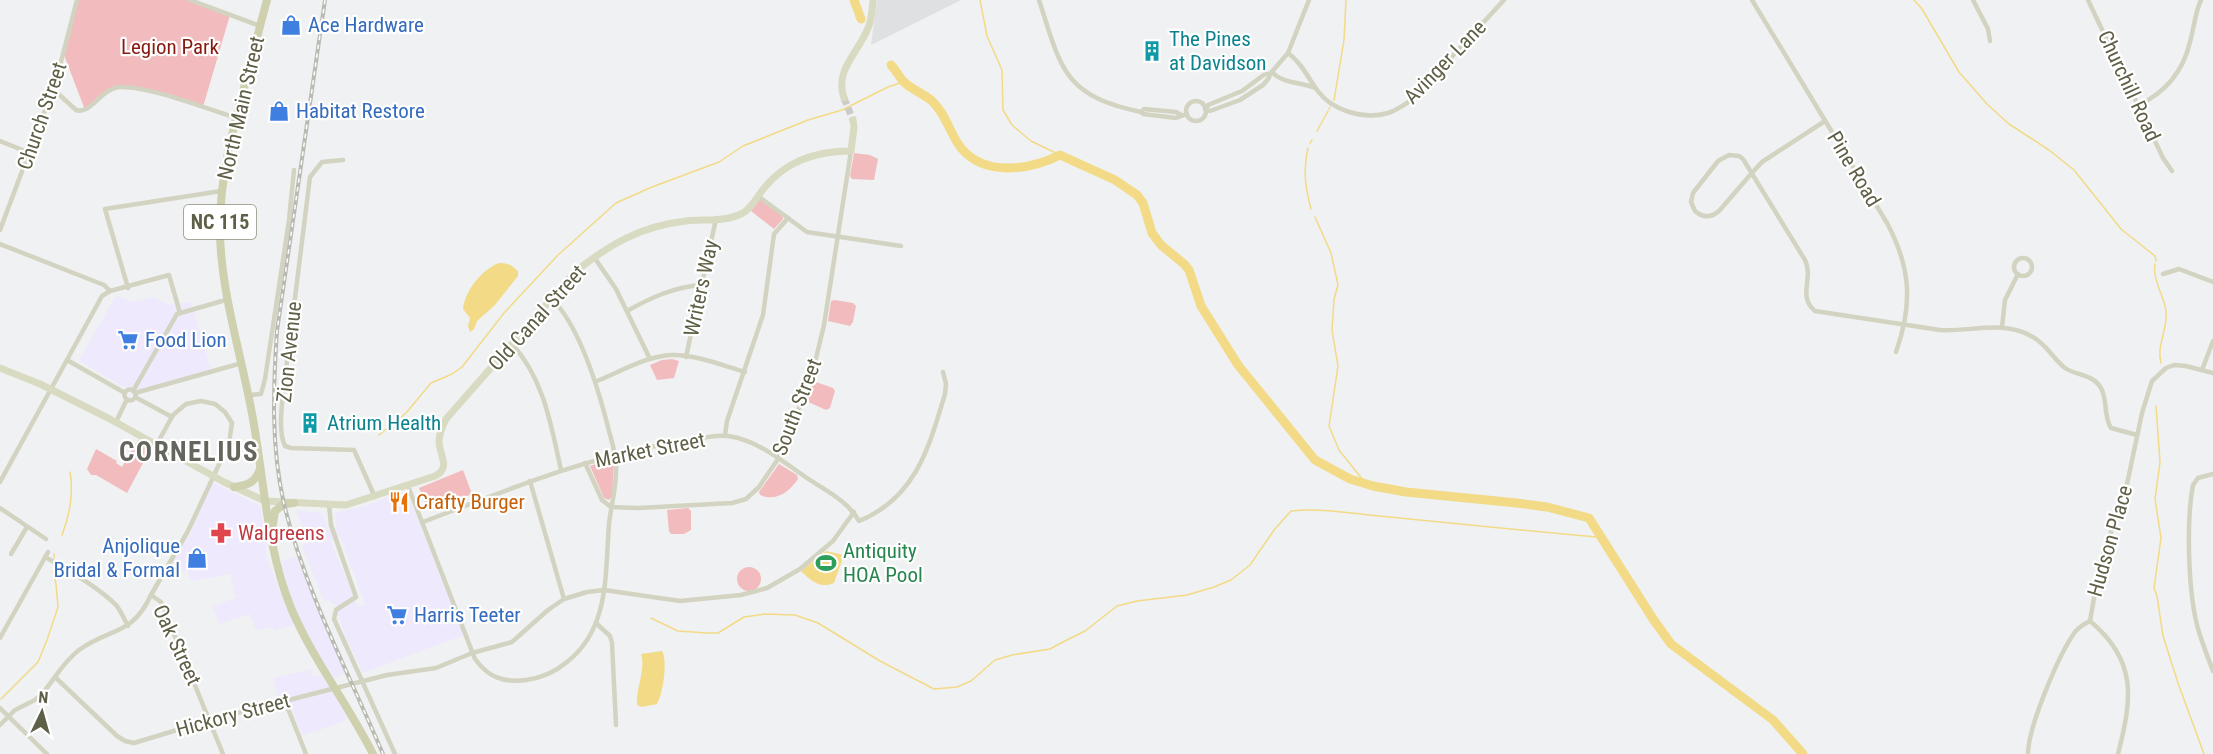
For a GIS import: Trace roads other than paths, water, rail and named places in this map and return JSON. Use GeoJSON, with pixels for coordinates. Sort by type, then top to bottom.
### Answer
{"type":"FeatureCollection","features":[{"type":"Feature","properties":{"kind":"main road","name":"North Main Street"},"geometry":{"type":"LineString","coordinates":[[265,501],[249,395],[229,299],[220,238],[221,191],[236,118],[267,0]]}},
{"type":"Feature","properties":{"kind":"main road"},"geometry":{"type":"LineString","coordinates":[[234,487],[255,481],[261,468]]}},
{"type":"Feature","properties":{"kind":"main road","name":"NC 115"},"geometry":{"type":"LineString","coordinates":[[265,501],[279,573],[291,606],[307,641],[373,754]]}},
{"type":"Feature","properties":{"kind":"main road"},"geometry":{"type":"LineString","coordinates":[[271,540],[275,511],[284,504],[294,503]]}},
{"type":"Feature","properties":{"kind":"street","name":"Church Street"},"geometry":{"type":"LineString","coordinates":[[0,230],[53,88],[77,0]]}},
{"type":"Feature","properties":{"kind":"street"},"geometry":{"type":"LineString","coordinates":[[190,0],[260,26]]}},
{"type":"Feature","properties":{"kind":"street"},"geometry":{"type":"LineString","coordinates":[[844,98],[841,85],[842,75],[868,29],[873,0]]}},
{"type":"Feature","properties":{"kind":"street"},"geometry":{"type":"LineString","coordinates":[[1039,0],[1058,56],[1076,85],[1098,98],[1141,112],[1144,109],[1176,112],[1197,121],[1203,117],[1208,105],[1242,91],[1265,74],[1271,73],[1288,53],[1309,0]]}},
{"type":"Feature","properties":{"kind":"street","name":"Avinger Lane"},"geometry":{"type":"LineString","coordinates":[[1288,53],[1299,63],[1315,88],[1335,106],[1359,114],[1382,114],[1402,107],[1413,99],[1504,0]]}},
{"type":"Feature","properties":{"kind":"street","name":"Pine Road"},"geometry":{"type":"LineString","coordinates":[[1752,0],[1887,223],[1900,250],[1908,289],[1905,324],[1896,352]]}},
{"type":"Feature","properties":{"kind":"street"},"geometry":{"type":"LineString","coordinates":[[1973,0],[1988,29],[1990,41]]}},
{"type":"Feature","properties":{"kind":"street","name":"Churchill Road"},"geometry":{"type":"LineString","coordinates":[[2088,0],[2137,106],[2172,171]]}},
{"type":"Feature","properties":{"kind":"street"},"geometry":{"type":"LineString","coordinates":[[2137,106],[2162,91],[2176,74],[2188,48],[2200,0]]}},
{"type":"Feature","properties":{"kind":"street","name":"Avinger Lane"},"geometry":{"type":"LineString","coordinates":[[1271,73],[1282,80],[1304,83],[1315,88]]}},
{"type":"Feature","properties":{"kind":"street"},"geometry":{"type":"LineString","coordinates":[[53,88],[76,110],[81,111],[88,109],[109,90],[124,87],[147,91],[236,118]]}},
{"type":"Feature","properties":{"kind":"street"},"geometry":{"type":"LineString","coordinates":[[1184,114],[1192,102],[1202,103],[1206,109]]}},
{"type":"Feature","properties":{"kind":"street","name":"South Street"},"geometry":{"type":"LineString","coordinates":[[611,507],[638,508],[732,503],[746,499],[759,488],[778,459],[802,405],[818,352],[855,127],[853,120]]}},
{"type":"Feature","properties":{"kind":"street"},"geometry":{"type":"LineString","coordinates":[[1825,121],[1775,152],[1751,174],[1715,215],[1700,216],[1692,207],[1693,193],[1718,161],[1724,157],[1739,156],[1751,174],[1807,265],[1809,275],[1806,297],[1810,307],[1820,313],[1958,331],[2002,327],[2031,336],[2048,348],[2066,368],[2095,381],[2105,399],[2105,417],[2111,428],[2137,435]]}},
{"type":"Feature","properties":{"kind":"street"},"geometry":{"type":"LineString","coordinates":[[0,141],[30,153]]}},
{"type":"Feature","properties":{"kind":"street","name":"Old Canal Street"},"geometry":{"type":"LineString","coordinates":[[408,486],[442,471],[444,463],[439,440],[442,426],[575,272],[594,257],[614,243],[666,224],[742,214],[765,186],[787,167],[807,157],[827,151],[851,151]]}},
{"type":"Feature","properties":{"kind":"street","name":"Zion Avenue"},"geometry":{"type":"LineString","coordinates":[[343,160],[322,162],[310,177],[285,378],[282,439],[285,446],[291,448],[354,450],[375,497]]}},
{"type":"Feature","properties":{"kind":"street"},"geometry":{"type":"LineString","coordinates":[[249,395],[261,394],[265,379],[289,220],[294,170]]}},
{"type":"Feature","properties":{"kind":"street"},"geometry":{"type":"LineString","coordinates":[[128,288],[105,209],[221,191]]}},
{"type":"Feature","properties":{"kind":"street"},"geometry":{"type":"LineString","coordinates":[[758,196],[807,232],[901,246]]}},
{"type":"Feature","properties":{"kind":"street"},"geometry":{"type":"LineString","coordinates":[[726,435],[727,421],[763,315],[774,234],[788,218]]}},
{"type":"Feature","properties":{"kind":"street","name":"Writers Way"},"geometry":{"type":"LineString","coordinates":[[686,357],[716,219]]}},
{"type":"Feature","properties":{"kind":"street"},"geometry":{"type":"LineString","coordinates":[[0,244],[104,285],[110,291]]}},
{"type":"Feature","properties":{"kind":"street"},"geometry":{"type":"LineString","coordinates":[[594,257],[616,289],[650,359]]}},
{"type":"Feature","properties":{"kind":"street"},"geometry":{"type":"LineString","coordinates":[[2163,274],[2179,269],[2213,282]]}},
{"type":"Feature","properties":{"kind":"street"},"geometry":{"type":"LineString","coordinates":[[2002,327],[2005,300],[2018,274]]}},
{"type":"Feature","properties":{"kind":"street"},"geometry":{"type":"LineString","coordinates":[[0,482],[102,296],[110,291],[128,288],[169,275],[180,312]]}},
{"type":"Feature","properties":{"kind":"street"},"geometry":{"type":"LineString","coordinates":[[627,311],[666,291],[702,285]]}},
{"type":"Feature","properties":{"kind":"street"},"geometry":{"type":"LineString","coordinates":[[127,399],[132,400],[174,317],[180,312],[229,299]]}},
{"type":"Feature","properties":{"kind":"street"},"geometry":{"type":"LineString","coordinates":[[0,368],[52,389],[234,487],[265,501],[346,505],[408,486],[472,653],[487,674],[512,680],[527,680],[547,675],[570,659],[590,638],[597,624],[604,590],[611,507],[614,501],[615,454],[597,381],[568,320],[552,299]]}},
{"type":"Feature","properties":{"kind":"street"},"geometry":{"type":"LineString","coordinates":[[2202,370],[2213,341]]}},
{"type":"Feature","properties":{"kind":"street"},"geometry":{"type":"LineString","coordinates":[[512,344],[526,359],[539,384],[561,470]]}},
{"type":"Feature","properties":{"kind":"street"},"geometry":{"type":"LineString","coordinates":[[597,381],[650,359],[669,355],[745,372]]}},
{"type":"Feature","properties":{"kind":"street"},"geometry":{"type":"LineString","coordinates":[[67,360],[125,393],[127,399],[116,422]]}},
{"type":"Feature","properties":{"kind":"street"},"geometry":{"type":"LineString","coordinates":[[134,393],[242,363]]}},
{"type":"Feature","properties":{"kind":"street","name":"Hudson Place"},"geometry":{"type":"LineString","coordinates":[[2028,754],[2028,746],[2042,704],[2065,649],[2076,631],[2090,621],[2100,564],[2126,489],[2137,435],[2152,381],[2166,368],[2174,366],[2186,366],[2213,373]]}},
{"type":"Feature","properties":{"kind":"street","name":"Market Street"},"geometry":{"type":"LineString","coordinates":[[423,522],[561,470],[615,454],[726,435],[750,441],[778,459],[849,506],[859,521],[882,510],[910,482],[919,468],[945,394],[946,384],[943,372]]}},
{"type":"Feature","properties":{"kind":"street"},"geometry":{"type":"LineString","coordinates":[[125,393],[128,390],[134,393],[172,417]]}},
{"type":"Feature","properties":{"kind":"street"},"geometry":{"type":"LineString","coordinates":[[157,444],[181,406],[194,402],[215,404],[225,412],[232,423],[231,438],[213,475]]}},
{"type":"Feature","properties":{"kind":"street"},"geometry":{"type":"LineString","coordinates":[[585,463],[602,500],[611,507]]}},
{"type":"Feature","properties":{"kind":"street"},"geometry":{"type":"LineString","coordinates":[[2212,667],[2199,633],[2193,608],[2190,511],[2195,481],[2205,475],[2213,474]]}},
{"type":"Feature","properties":{"kind":"street","name":"Oak Street"},"geometry":{"type":"LineString","coordinates":[[213,475],[188,531],[152,595],[161,602],[223,754]]}},
{"type":"Feature","properties":{"kind":"street"},"geometry":{"type":"LineString","coordinates":[[530,481],[564,599],[604,590],[680,601],[741,595],[767,588],[800,569],[833,541],[854,512]]}},
{"type":"Feature","properties":{"kind":"street"},"geometry":{"type":"LineString","coordinates":[[329,505],[332,525],[356,597],[336,610],[333,619],[395,754]]}},
{"type":"Feature","properties":{"kind":"street"},"geometry":{"type":"LineString","coordinates":[[0,508],[46,539]]}},
{"type":"Feature","properties":{"kind":"street"},"geometry":{"type":"LineString","coordinates":[[11,554],[27,527]]}},
{"type":"Feature","properties":{"kind":"street"},"geometry":{"type":"LineString","coordinates":[[0,638],[47,554],[116,605],[128,626]]}},
{"type":"Feature","properties":{"kind":"street"},"geometry":{"type":"LineString","coordinates":[[0,725],[15,710],[35,699],[77,652],[96,640],[128,626],[140,616],[152,595]]}},
{"type":"Feature","properties":{"kind":"street","name":"Hickory Street"},"geometry":{"type":"LineString","coordinates":[[55,677],[117,736],[129,742],[393,674],[429,670],[472,653],[512,642],[564,599]]}},
{"type":"Feature","properties":{"kind":"street"},"geometry":{"type":"LineString","coordinates":[[2090,621],[2101,630],[2118,653],[2126,675],[2129,697],[2128,716],[2118,754]]}},
{"type":"Feature","properties":{"kind":"street"},"geometry":{"type":"LineString","coordinates":[[597,624],[610,636],[612,643],[616,725]]}},
{"type":"Feature","properties":{"kind":"street"},"geometry":{"type":"LineString","coordinates":[[285,701],[306,754]]}},
{"type":"Feature","properties":{"kind":"street"},"geometry":{"type":"LineString","coordinates":[[0,708],[47,754]]}},
{"type":"Feature","properties":{"kind":"waterway"},"geometry":{"type":"LineString","coordinates":[[854,0],[861,19]]}},
{"type":"Feature","properties":{"kind":"waterway"},"geometry":{"type":"LineString","coordinates":[[980,0],[987,36],[1002,70],[1003,110],[1012,125],[1031,141],[1060,155]]}},
{"type":"Feature","properties":{"kind":"waterway"},"geometry":{"type":"LineString","coordinates":[[1334,100],[1344,40],[1346,0]]}},
{"type":"Feature","properties":{"kind":"waterway"},"geometry":{"type":"LineString","coordinates":[[1914,0],[1922,9],[1959,72],[1987,104],[2009,124],[2049,150],[2074,170],[2121,229],[2155,256],[2156,261]]}},
{"type":"Feature","properties":{"kind":"waterway"},"geometry":{"type":"LineString","coordinates":[[891,65],[905,83],[937,106],[961,148],[982,163],[995,167],[1022,167],[1060,155],[1115,180],[1137,195],[1143,203],[1152,233],[1161,245],[1189,270],[1201,306],[1238,365],[1315,460],[1350,479],[1373,486],[1406,492],[1547,507],[1589,518],[1671,644],[1773,720],[1803,754]]}},
{"type":"Feature","properties":{"kind":"waterway"},"geometry":{"type":"LineString","coordinates":[[379,435],[406,413],[431,383],[462,367],[504,313],[558,255],[616,203],[719,162],[743,146],[808,120],[842,110],[903,82]]}},
{"type":"Feature","properties":{"kind":"waterway"},"geometry":{"type":"LineString","coordinates":[[1317,131],[1328,111]]}},
{"type":"Feature","properties":{"kind":"waterway"},"geometry":{"type":"LineString","coordinates":[[1308,148],[1305,179],[1311,209]]}},
{"type":"Feature","properties":{"kind":"waterway"},"geometry":{"type":"LineString","coordinates":[[1315,217],[1331,253],[1338,285],[1334,299],[1332,330],[1338,366],[1329,426],[1339,450],[1367,485]]}},
{"type":"Feature","properties":{"kind":"waterway"},"geometry":{"type":"LineString","coordinates":[[2155,264],[2155,276],[2166,311],[2160,350],[2161,363]]}},
{"type":"Feature","properties":{"kind":"waterway"},"geometry":{"type":"LineString","coordinates":[[2156,406],[2160,462],[2155,499],[2161,538],[2154,588],[2163,636],[2204,754]]}},
{"type":"Feature","properties":{"kind":"waterway"},"geometry":{"type":"LineString","coordinates":[[62,535],[71,504],[70,472]]}},
{"type":"Feature","properties":{"kind":"waterway"},"geometry":{"type":"LineString","coordinates":[[651,618],[678,631],[718,633],[744,617],[765,614],[795,615],[818,623],[880,661],[934,689],[957,687],[971,681],[995,660],[1050,649],[1085,631],[1117,606],[1137,601],[1187,595],[1231,580],[1250,565],[1274,530],[1291,511],[1340,512],[1596,537],[1604,540]]}},
{"type":"Feature","properties":{"kind":"waterway"},"geometry":{"type":"LineString","coordinates":[[1,699],[38,662],[47,640],[58,607],[53,571]]}},
{"type":"Feature","properties":{"kind":"tunnel"},"geometry":{"type":"LineString","coordinates":[[844,98],[853,120]]}},
{"type":"Feature","properties":{"kind":"railway"},"geometry":{"type":"LineString","coordinates":[[325,0],[277,331],[274,396],[275,440],[284,504],[303,567],[383,754]]}},
{"type":"Feature","properties":{"kind":"place","name":"Ace Hardware"},"geometry":{"type":"Point","coordinates":[291,25]}},
{"type":"Feature","properties":{"kind":"place","name":"The Pines at Davidson"},"geometry":{"type":"Point","coordinates":[1152,51]}},
{"type":"Feature","properties":{"kind":"place","name":"Habitat Restore"},"geometry":{"type":"Point","coordinates":[279,111]}},
{"type":"Feature","properties":{"kind":"place","name":"Food Lion"},"geometry":{"type":"Point","coordinates":[128,340]}},
{"type":"Feature","properties":{"kind":"place","name":"Atrium Health"},"geometry":{"type":"Point","coordinates":[310,423]}},
{"type":"Feature","properties":{"kind":"place","name":"Crafty Burger"},"geometry":{"type":"Point","coordinates":[399,502]}},
{"type":"Feature","properties":{"kind":"place","name":"Walgreens"},"geometry":{"type":"Point","coordinates":[221,533]}},
{"type":"Feature","properties":{"kind":"place","name":"Anjolique Bridal & Formal"},"geometry":{"type":"Point","coordinates":[197,558]}},
{"type":"Feature","properties":{"kind":"place","name":"Antiquity HOA Pool"},"geometry":{"type":"Point","coordinates":[826,563]}},
{"type":"Feature","properties":{"kind":"place","name":"Harris Teeter"},"geometry":{"type":"Point","coordinates":[397,615]}},
{"type":"Feature","properties":{"kind":"district","name":"CORNELIUS"},"geometry":{"type":"Point","coordinates":[189,452]}},
{"type":"Feature","properties":{"kind":"park label","name":"Legion Park"},"geometry":{"type":"Point","coordinates":[170,47]}}]}
